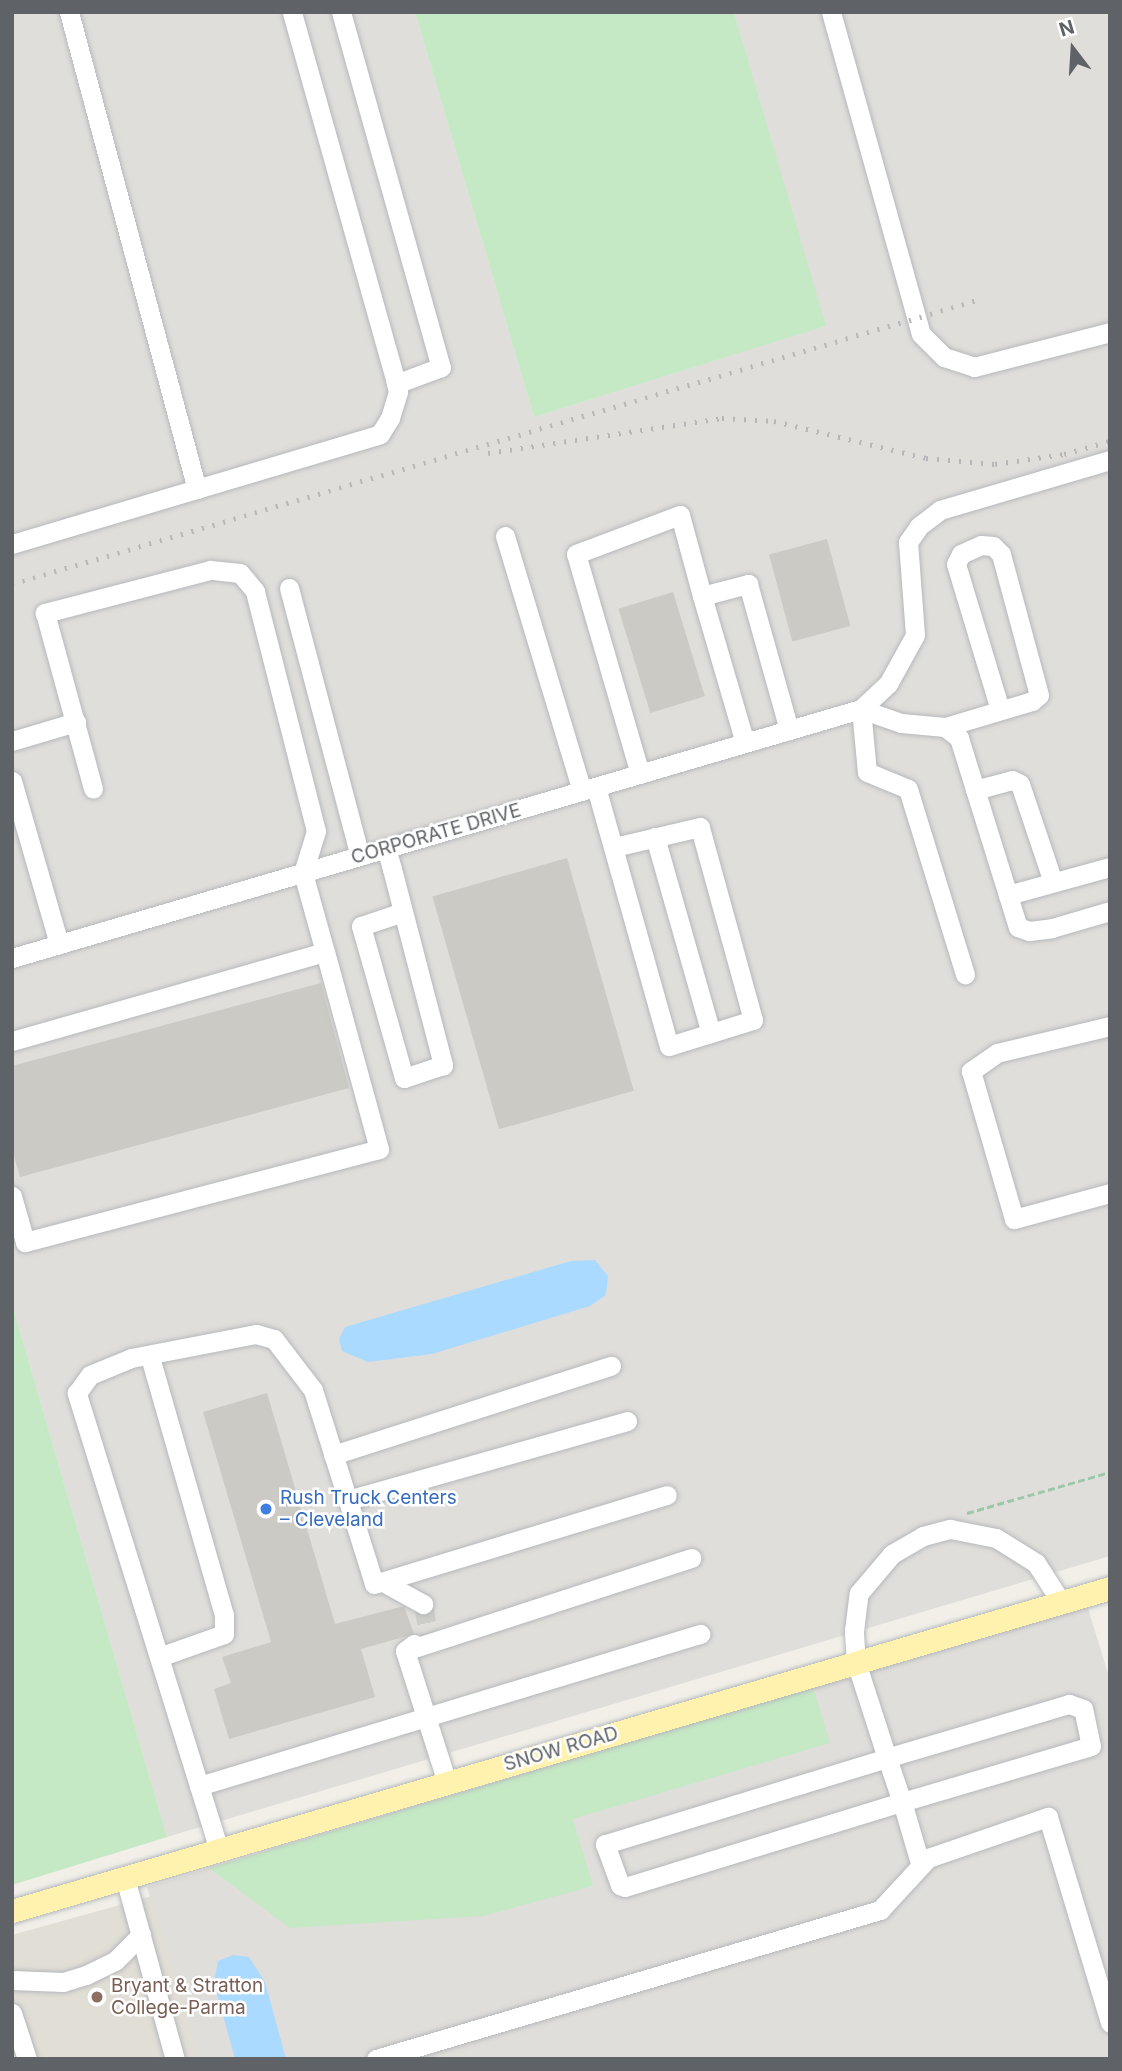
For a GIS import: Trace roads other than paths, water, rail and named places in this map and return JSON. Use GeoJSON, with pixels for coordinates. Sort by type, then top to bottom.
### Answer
{"type":"FeatureCollection","features":[{"type":"Feature","properties":{"kind":"main road","name":"SNOW ROAD"},"geometry":{"type":"LineString","coordinates":[[12,1911],[1110,1588]]}},
{"type":"Feature","properties":{"kind":"street"},"geometry":{"type":"LineString","coordinates":[[69,12],[197,489]]}},
{"type":"Feature","properties":{"kind":"street"},"geometry":{"type":"LineString","coordinates":[[12,544],[380,434],[390,418],[396,383],[292,12]]}},
{"type":"Feature","properties":{"kind":"street"},"geometry":{"type":"LineString","coordinates":[[341,12],[441,367],[396,383]]}},
{"type":"Feature","properties":{"kind":"street"},"geometry":{"type":"LineString","coordinates":[[831,12],[921,334],[944,357],[974,367],[1110,332]]}},
{"type":"Feature","properties":{"kind":"street"},"geometry":{"type":"LineString","coordinates":[[860,709],[887,684],[915,635],[908,542],[919,526],[940,510],[1110,460]]}},
{"type":"Feature","properties":{"kind":"street"},"geometry":{"type":"LineString","coordinates":[[640,774],[576,554],[680,516],[745,743]]}},
{"type":"Feature","properties":{"kind":"street"},"geometry":{"type":"LineString","coordinates":[[505,536],[589,789],[614,847],[669,1046],[753,1020],[700,827],[614,847]]}},
{"type":"Feature","properties":{"kind":"street"},"geometry":{"type":"LineString","coordinates":[[860,709],[901,723],[945,727],[1000,710],[1039,695],[1002,554],[993,546],[981,545],[961,554],[956,564],[1000,710]]}},
{"type":"Feature","properties":{"kind":"street"},"geometry":{"type":"LineString","coordinates":[[12,1196],[25,1242],[379,1149],[303,873],[316,831],[255,591],[240,573],[210,570],[44,613],[93,789]]}},
{"type":"Feature","properties":{"kind":"street"},"geometry":{"type":"LineString","coordinates":[[702,596],[748,584],[789,730]]}},
{"type":"Feature","properties":{"kind":"street"},"geometry":{"type":"LineString","coordinates":[[289,588],[360,856]]}},
{"type":"Feature","properties":{"kind":"street"},"geometry":{"type":"LineString","coordinates":[[860,709],[867,772],[908,789],[965,974]]}},
{"type":"Feature","properties":{"kind":"street","name":"CORPORATE DRIVE"},"geometry":{"type":"LineString","coordinates":[[12,958],[860,709]]}},
{"type":"Feature","properties":{"kind":"street"},"geometry":{"type":"LineString","coordinates":[[12,741],[76,722]]}},
{"type":"Feature","properties":{"kind":"street"},"geometry":{"type":"LineString","coordinates":[[945,727],[959,738],[1018,927],[1029,931],[1110,911]]}},
{"type":"Feature","properties":{"kind":"street"},"geometry":{"type":"LineString","coordinates":[[975,790],[1012,780],[1020,783],[1053,882]]}},
{"type":"Feature","properties":{"kind":"street"},"geometry":{"type":"LineString","coordinates":[[12,781],[59,944]]}},
{"type":"Feature","properties":{"kind":"street"},"geometry":{"type":"LineString","coordinates":[[655,837],[711,1033]]}},
{"type":"Feature","properties":{"kind":"street"},"geometry":{"type":"LineString","coordinates":[[386,848],[403,912],[443,1065],[404,1078],[361,926],[403,912]]}},
{"type":"Feature","properties":{"kind":"street"},"geometry":{"type":"LineString","coordinates":[[1008,895],[1110,867]]}},
{"type":"Feature","properties":{"kind":"street"},"geometry":{"type":"LineString","coordinates":[[12,1041],[325,952]]}},
{"type":"Feature","properties":{"kind":"street"},"geometry":{"type":"LineString","coordinates":[[1110,1026],[998,1053],[971,1071],[1014,1219],[1110,1193]]}},
{"type":"Feature","properties":{"kind":"street"},"geometry":{"type":"LineString","coordinates":[[219,1850],[77,1393],[90,1375],[131,1359],[256,1334],[274,1339],[313,1390],[374,1584],[667,1495]]}},
{"type":"Feature","properties":{"kind":"street"},"geometry":{"type":"LineString","coordinates":[[150,1357],[224,1615],[224,1634],[159,1657]]}},
{"type":"Feature","properties":{"kind":"street"},"geometry":{"type":"LineString","coordinates":[[333,1455],[611,1366]]}},
{"type":"Feature","properties":{"kind":"street"},"geometry":{"type":"LineString","coordinates":[[348,1500],[626,1421]]}},
{"type":"Feature","properties":{"kind":"street"},"geometry":{"type":"LineString","coordinates":[[920,1863],[856,1662],[859,1594],[892,1554],[923,1536],[950,1530],[996,1538],[1036,1563],[1061,1602]]}},
{"type":"Feature","properties":{"kind":"street"},"geometry":{"type":"LineString","coordinates":[[405,1651],[691,1558]]}},
{"type":"Feature","properties":{"kind":"street"},"geometry":{"type":"LineString","coordinates":[[383,1581],[423,1604]]}},
{"type":"Feature","properties":{"kind":"street"},"geometry":{"type":"LineString","coordinates":[[405,1651],[429,1633]]}},
{"type":"Feature","properties":{"kind":"street"},"geometry":{"type":"LineString","coordinates":[[199,1786],[700,1634]]}},
{"type":"Feature","properties":{"kind":"street"},"geometry":{"type":"LineString","coordinates":[[405,1651],[447,1783]]}},
{"type":"Feature","properties":{"kind":"street"},"geometry":{"type":"LineString","coordinates":[[1069,1704],[1083,1709],[1091,1746],[625,1887],[620,1885],[605,1844],[887,1758],[1069,1704]]}},
{"type":"Feature","properties":{"kind":"street"},"geometry":{"type":"LineString","coordinates":[[376,2059],[880,1910],[920,1863],[1048,1817],[1110,2023]]}},
{"type":"Feature","properties":{"kind":"street"},"geometry":{"type":"LineString","coordinates":[[125,1878],[175,2059]]}},
{"type":"Feature","properties":{"kind":"street"},"geometry":{"type":"LineString","coordinates":[[12,1980],[64,1982],[86,1975],[115,1961],[141,1935]]}},
{"type":"Feature","properties":{"kind":"street"},"geometry":{"type":"LineString","coordinates":[[12,2013],[27,2059]]}},
{"type":"Feature","properties":{"kind":"water"},"geometry":{"type":"Polygon","coordinates":[[[595,1260],[608,1276],[606,1295],[590,1306],[432,1354],[368,1362],[342,1351],[339,1339],[345,1327],[571,1261],[595,1260]]]}},
{"type":"Feature","properties":{"kind":"water"},"geometry":{"type":"Polygon","coordinates":[[[233,1955],[249,1957],[265,1982],[286,2059],[235,2059],[214,1983],[218,1961],[233,1955]]]}},
{"type":"Feature","properties":{"kind":"tunnel"},"geometry":{"type":"LineString","coordinates":[[423,1604],[429,1633]]}},
{"type":"Feature","properties":{"kind":"railway"},"geometry":{"type":"LineString","coordinates":[[12,584],[974,301]]}},
{"type":"Feature","properties":{"kind":"railway"},"geometry":{"type":"LineString","coordinates":[[488,453],[722,418],[774,421],[926,458],[995,464],[1064,454],[1110,441]]}},
{"type":"Feature","properties":{"kind":"place","name":"Rush Truck Centers – Cleveland"},"geometry":{"type":"Point","coordinates":[266,1509]}},
{"type":"Feature","properties":{"kind":"place","name":"Bryant & Stratton College-Parma"},"geometry":{"type":"Point","coordinates":[97,1997]}}]}
